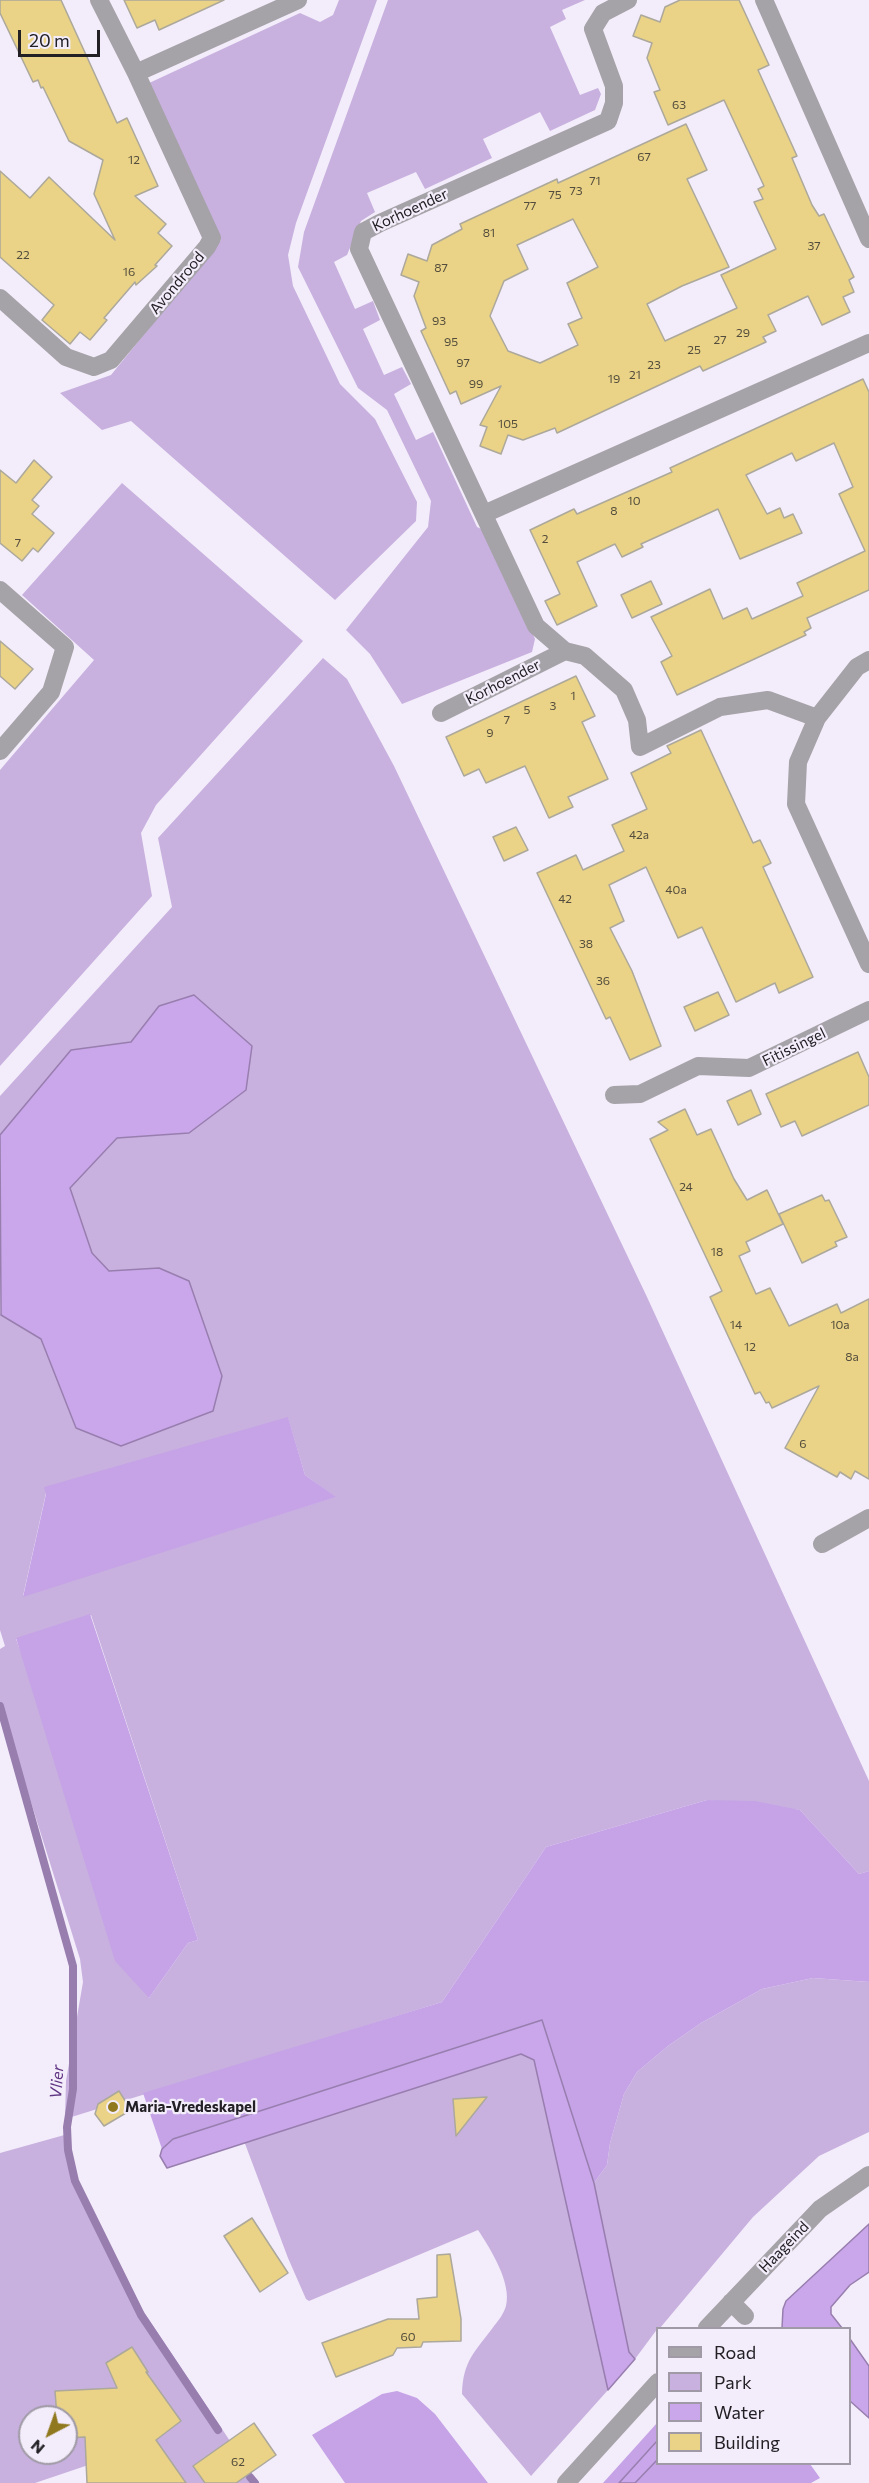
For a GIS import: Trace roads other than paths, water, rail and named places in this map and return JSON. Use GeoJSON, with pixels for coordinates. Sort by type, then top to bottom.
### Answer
{"type":"FeatureCollection","features":[{"type":"Feature","properties":{"kind":"street","name":"Avondrood"},"geometry":{"type":"LineString","coordinates":[[0,298],[66,357],[93,367],[111,360],[207,247],[212,238],[136,73],[99,0]]}},
{"type":"Feature","properties":{"kind":"street"},"geometry":{"type":"LineString","coordinates":[[136,73],[298,0]]}},
{"type":"Feature","properties":{"kind":"street","name":"Korhoender"},"geometry":{"type":"LineString","coordinates":[[628,0],[603,13],[593,29],[614,86],[614,103],[608,121],[363,232],[359,249],[536,626],[565,651],[585,656],[624,690],[637,720],[640,747],[720,707],[768,700],[817,718]]}},
{"type":"Feature","properties":{"kind":"street"},"geometry":{"type":"LineString","coordinates":[[764,0],[869,240]]}},
{"type":"Feature","properties":{"kind":"street"},"geometry":{"type":"LineString","coordinates":[[484,514],[869,343]]}},
{"type":"Feature","properties":{"kind":"street"},"geometry":{"type":"LineString","coordinates":[[0,590],[65,647],[51,692],[0,751]]}},
{"type":"Feature","properties":{"kind":"street","name":"Korhoender"},"geometry":{"type":"LineString","coordinates":[[441,713],[565,651]]}},
{"type":"Feature","properties":{"kind":"street"},"geometry":{"type":"LineString","coordinates":[[869,660],[857,668],[817,718],[798,762],[796,804],[869,964]]}},
{"type":"Feature","properties":{"kind":"street","name":"Fitissingel"},"geometry":{"type":"LineString","coordinates":[[614,1095],[640,1094],[698,1066],[750,1068],[869,1010]]}},
{"type":"Feature","properties":{"kind":"street"},"geometry":{"type":"LineString","coordinates":[[822,1544],[869,1518]]}},
{"type":"Feature","properties":{"kind":"street","name":"Haageind"},"geometry":{"type":"LineString","coordinates":[[708,2327],[820,2209],[869,2175]]}},
{"type":"Feature","properties":{"kind":"street"},"geometry":{"type":"LineString","coordinates":[[731,2302],[745,2316]]}},
{"type":"Feature","properties":{"kind":"street"},"geometry":{"type":"LineString","coordinates":[[566,2483],[656,2383]]}},
{"type":"Feature","properties":{"kind":"water"},"geometry":{"type":"Polygon","coordinates":[[[194,995],[252,1046],[246,1090],[189,1133],[117,1138],[70,1188],[92,1253],[109,1271],[159,1268],[189,1281],[222,1376],[213,1411],[121,1446],[76,1428],[41,1339],[1,1315],[0,1135],[71,1050],[131,1042],[159,1006],[194,995]]]}},
{"type":"Feature","properties":{"kind":"water"},"geometry":{"type":"Polygon","coordinates":[[[542,2020],[594,2183],[629,2352],[635,2359],[608,2390],[534,2060],[521,2054],[167,2168],[160,2156],[162,2149],[173,2139],[542,2020]]]}},
{"type":"Feature","properties":{"kind":"water"},"geometry":{"type":"Polygon","coordinates":[[[869,2224],[869,2272],[850,2285],[831,2307],[831,2314],[841,2327],[782,2327],[786,2301],[869,2224]]]}},
{"type":"Feature","properties":{"kind":"water"},"geometry":{"type":"Polygon","coordinates":[[[851,2340],[869,2366],[869,2418],[851,2402],[851,2340]]]}},
{"type":"Feature","properties":{"kind":"water"},"geometry":{"type":"Polygon","coordinates":[[[656,2442],[656,2461],[635,2483],[619,2483],[656,2442]]]}},
{"type":"Feature","properties":{"kind":"waterway","name":"Vlier"},"geometry":{"type":"LineString","coordinates":[[0,1706],[73,1966],[73,2089],[67,2127],[68,2150],[75,2181],[141,2315],[218,2430]]}},
{"type":"Feature","properties":{"kind":"waterway","name":"Vlier"},"geometry":{"type":"LineString","coordinates":[[250,2477],[255,2483]]}},
{"type":"Feature","properties":{"kind":"place","name":"Maria-Vredeskapel"},"geometry":{"type":"Point","coordinates":[113,2107]}}]}
